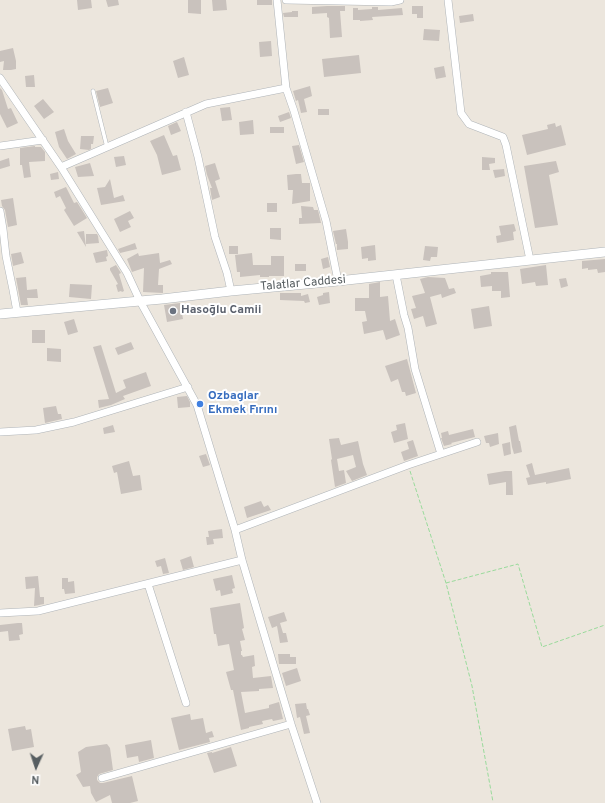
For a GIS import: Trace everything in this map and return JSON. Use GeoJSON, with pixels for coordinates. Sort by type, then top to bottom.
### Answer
{"type":"FeatureCollection","features":[{"type":"Feature","properties":{"kind":"street"},"geometry":{"type":"LineString","coordinates":[[276,0],[286,88],[326,221],[338,281]]}},
{"type":"Feature","properties":{"kind":"street"},"geometry":{"type":"LineString","coordinates":[[286,0],[391,2],[400,0]]}},
{"type":"Feature","properties":{"kind":"street"},"geometry":{"type":"LineString","coordinates":[[448,0],[462,113],[469,124],[503,137],[506,145],[530,260]]}},
{"type":"Feature","properties":{"kind":"street"},"geometry":{"type":"LineString","coordinates":[[0,78],[62,167],[127,273],[140,300],[197,404],[291,724],[318,803]]}},
{"type":"Feature","properties":{"kind":"street"},"geometry":{"type":"LineString","coordinates":[[62,167],[206,104],[286,88]]}},
{"type":"Feature","properties":{"kind":"street"},"geometry":{"type":"LineString","coordinates":[[186,112],[198,157],[215,237],[227,273],[231,291]]}},
{"type":"Feature","properties":{"kind":"street"},"geometry":{"type":"LineString","coordinates":[[0,146],[43,140]]}},
{"type":"Feature","properties":{"kind":"street"},"geometry":{"type":"LineString","coordinates":[[0,211],[6,256],[14,290],[17,312]]}},
{"type":"Feature","properties":{"kind":"street","name":"Talatlar Caddesi"},"geometry":{"type":"LineString","coordinates":[[0,314],[140,300],[162,300],[231,291],[605,252]]}},
{"type":"Feature","properties":{"kind":"street"},"geometry":{"type":"LineString","coordinates":[[396,275],[408,328],[415,369],[441,454]]}},
{"type":"Feature","properties":{"kind":"street"},"geometry":{"type":"LineString","coordinates":[[0,432],[36,430],[74,422],[188,387]]}},
{"type":"Feature","properties":{"kind":"street"},"geometry":{"type":"LineString","coordinates":[[235,530],[408,465],[478,442]]}},
{"type":"Feature","properties":{"kind":"street"},"geometry":{"type":"LineString","coordinates":[[0,613],[38,611],[242,560]]}},
{"type":"Feature","properties":{"kind":"street"},"geometry":{"type":"LineString","coordinates":[[148,584],[186,703]]}},
{"type":"Feature","properties":{"kind":"street"},"geometry":{"type":"LineString","coordinates":[[102,778],[291,724]]}},
{"type":"Feature","properties":{"kind":"lane"},"geometry":{"type":"LineString","coordinates":[[94,91],[107,147]]}},
{"type":"Feature","properties":{"kind":"path"},"geometry":{"type":"LineString","coordinates":[[408,465],[446,583],[472,686],[493,802]]}},
{"type":"Feature","properties":{"kind":"path"},"geometry":{"type":"LineString","coordinates":[[446,583],[518,564],[542,647],[605,625]]}},
{"type":"Feature","properties":{"kind":"building"},"geometry":{"type":"Polygon","coordinates":[[[77,0],[91,0],[92,8],[78,10],[77,0]]]}},
{"type":"Feature","properties":{"kind":"building"},"geometry":{"type":"Polygon","coordinates":[[[106,0],[118,0],[119,5],[108,7],[106,0]]]}},
{"type":"Feature","properties":{"kind":"building"},"geometry":{"type":"Polygon","coordinates":[[[188,0],[201,0],[201,14],[188,13],[188,0]]]}},
{"type":"Feature","properties":{"kind":"building"},"geometry":{"type":"Polygon","coordinates":[[[212,0],[226,0],[227,10],[213,11],[212,0]]]}},
{"type":"Feature","properties":{"kind":"building"},"geometry":{"type":"Polygon","coordinates":[[[257,0],[272,0],[272,5],[257,5],[257,0]]]}},
{"type":"Feature","properties":{"kind":"building"},"geometry":{"type":"Polygon","coordinates":[[[345,6],[345,11],[340,11],[342,37],[330,38],[329,18],[327,17],[327,13],[312,14],[312,7],[345,6]]]}},
{"type":"Feature","properties":{"kind":"building"},"geometry":{"type":"Polygon","coordinates":[[[412,6],[423,6],[423,18],[417,18],[417,14],[412,14],[412,6]]]}},
{"type":"Feature","properties":{"kind":"building"},"geometry":{"type":"Polygon","coordinates":[[[372,7],[378,7],[378,10],[402,8],[403,15],[372,17],[373,20],[353,20],[353,8],[358,8],[358,10],[372,9],[372,7]]]}},
{"type":"Feature","properties":{"kind":"building"},"geometry":{"type":"Polygon","coordinates":[[[298,11],[298,17],[284,17],[283,13],[298,11]]]}},
{"type":"Feature","properties":{"kind":"building"},"geometry":{"type":"Polygon","coordinates":[[[473,14],[474,21],[460,23],[459,16],[473,14]]]}},
{"type":"Feature","properties":{"kind":"building"},"geometry":{"type":"Polygon","coordinates":[[[424,29],[440,30],[439,41],[423,40],[424,29]]]}},
{"type":"Feature","properties":{"kind":"building"},"geometry":{"type":"Polygon","coordinates":[[[271,41],[272,56],[260,57],[259,42],[271,41]]]}},
{"type":"Feature","properties":{"kind":"building"},"geometry":{"type":"Polygon","coordinates":[[[13,48],[16,69],[3,70],[4,61],[0,62],[0,51],[13,48]]]}},
{"type":"Feature","properties":{"kind":"building"},"geometry":{"type":"Polygon","coordinates":[[[359,55],[361,73],[324,77],[322,59],[359,55]]]}},
{"type":"Feature","properties":{"kind":"building"},"geometry":{"type":"Polygon","coordinates":[[[184,57],[189,75],[178,78],[173,61],[184,57]]]}},
{"type":"Feature","properties":{"kind":"building"},"geometry":{"type":"Polygon","coordinates":[[[444,66],[446,77],[436,79],[434,68],[444,66]]]}},
{"type":"Feature","properties":{"kind":"building"},"geometry":{"type":"Polygon","coordinates":[[[34,75],[35,87],[26,87],[25,76],[34,75]]]}},
{"type":"Feature","properties":{"kind":"building"},"geometry":{"type":"Polygon","coordinates":[[[310,86],[312,96],[304,99],[307,112],[301,113],[298,100],[296,101],[293,91],[310,86]]]}},
{"type":"Feature","properties":{"kind":"building"},"geometry":{"type":"Polygon","coordinates":[[[0,88],[8,109],[11,108],[18,123],[7,128],[0,114],[0,88]]]}},
{"type":"Feature","properties":{"kind":"building"},"geometry":{"type":"Polygon","coordinates":[[[108,88],[113,103],[100,107],[96,91],[108,88]]]}},
{"type":"Feature","properties":{"kind":"building"},"geometry":{"type":"Polygon","coordinates":[[[43,99],[54,112],[44,119],[34,106],[43,99]]]}},
{"type":"Feature","properties":{"kind":"building"},"geometry":{"type":"Polygon","coordinates":[[[230,107],[232,120],[222,121],[220,108],[230,107]]]}},
{"type":"Feature","properties":{"kind":"building"},"geometry":{"type":"Polygon","coordinates":[[[318,109],[329,109],[329,115],[318,115],[318,109]]]}},
{"type":"Feature","properties":{"kind":"building"},"geometry":{"type":"Polygon","coordinates":[[[289,112],[291,118],[280,122],[278,116],[289,112]]]}},
{"type":"Feature","properties":{"kind":"building"},"geometry":{"type":"Polygon","coordinates":[[[253,120],[254,134],[240,135],[239,122],[253,120]]]}},
{"type":"Feature","properties":{"kind":"building"},"geometry":{"type":"Polygon","coordinates":[[[177,122],[181,131],[171,135],[168,126],[177,122]]]}},
{"type":"Feature","properties":{"kind":"building"},"geometry":{"type":"Polygon","coordinates":[[[555,123],[556,127],[561,125],[566,145],[527,155],[522,135],[548,129],[547,125],[555,123]]]}},
{"type":"Feature","properties":{"kind":"building"},"geometry":{"type":"Polygon","coordinates":[[[270,127],[284,127],[284,133],[270,133],[270,127]]]}},
{"type":"Feature","properties":{"kind":"building"},"geometry":{"type":"Polygon","coordinates":[[[64,129],[68,141],[76,154],[67,159],[59,147],[55,132],[64,129]]]}},
{"type":"Feature","properties":{"kind":"building"},"geometry":{"type":"Polygon","coordinates":[[[164,135],[173,156],[177,155],[181,170],[162,175],[157,155],[150,141],[164,135]]]}},
{"type":"Feature","properties":{"kind":"building"},"geometry":{"type":"Polygon","coordinates":[[[81,136],[94,136],[91,149],[80,149],[81,136]]]}},
{"type":"Feature","properties":{"kind":"building"},"geometry":{"type":"Polygon","coordinates":[[[299,145],[304,162],[296,164],[292,146],[299,145]]]}},
{"type":"Feature","properties":{"kind":"building"},"geometry":{"type":"Polygon","coordinates":[[[35,146],[41,147],[45,152],[45,161],[29,162],[31,177],[24,178],[22,165],[20,165],[20,148],[35,146]]]}},
{"type":"Feature","properties":{"kind":"building"},"geometry":{"type":"Polygon","coordinates":[[[124,156],[126,165],[116,167],[114,157],[124,156]]]}},
{"type":"Feature","properties":{"kind":"building"},"geometry":{"type":"Polygon","coordinates":[[[482,157],[495,158],[495,163],[489,164],[490,170],[482,170],[482,157]]]}},
{"type":"Feature","properties":{"kind":"building"},"geometry":{"type":"Polygon","coordinates":[[[9,158],[10,166],[0,169],[0,161],[9,158]]]}},
{"type":"Feature","properties":{"kind":"building"},"geometry":{"type":"Polygon","coordinates":[[[556,161],[559,172],[549,175],[558,225],[535,228],[524,166],[556,161]]]}},
{"type":"Feature","properties":{"kind":"building"},"geometry":{"type":"Polygon","coordinates":[[[90,163],[94,176],[78,177],[75,167],[90,163]]]}},
{"type":"Feature","properties":{"kind":"building"},"geometry":{"type":"Polygon","coordinates":[[[215,163],[220,179],[215,181],[220,197],[212,200],[210,188],[212,188],[205,166],[215,163]]]}},
{"type":"Feature","properties":{"kind":"building"},"geometry":{"type":"Polygon","coordinates":[[[504,169],[505,176],[495,178],[493,170],[504,169]]]}},
{"type":"Feature","properties":{"kind":"building"},"geometry":{"type":"Polygon","coordinates":[[[58,172],[59,179],[51,180],[50,174],[58,172]]]}},
{"type":"Feature","properties":{"kind":"building"},"geometry":{"type":"Polygon","coordinates":[[[301,174],[302,183],[310,183],[310,201],[292,204],[293,190],[288,190],[287,175],[301,174]]]}},
{"type":"Feature","properties":{"kind":"building"},"geometry":{"type":"Polygon","coordinates":[[[110,179],[114,198],[123,195],[125,201],[101,205],[97,188],[105,187],[110,179]]]}},
{"type":"Feature","properties":{"kind":"building"},"geometry":{"type":"Polygon","coordinates":[[[66,187],[74,203],[77,202],[87,218],[74,226],[64,210],[66,208],[60,196],[56,198],[54,192],[66,187]]]}},
{"type":"Feature","properties":{"kind":"building"},"geometry":{"type":"Polygon","coordinates":[[[13,198],[17,225],[8,227],[5,210],[2,206],[1,200],[13,198]]]}},
{"type":"Feature","properties":{"kind":"building"},"geometry":{"type":"Polygon","coordinates":[[[267,203],[277,203],[277,212],[267,212],[267,203]]]}},
{"type":"Feature","properties":{"kind":"building"},"geometry":{"type":"Polygon","coordinates":[[[301,206],[313,207],[314,210],[318,210],[321,223],[299,224],[299,218],[302,218],[301,206]]]}},
{"type":"Feature","properties":{"kind":"building"},"geometry":{"type":"Polygon","coordinates":[[[130,211],[134,218],[128,221],[131,227],[120,232],[114,219],[130,211]]]}},
{"type":"Feature","properties":{"kind":"building"},"geometry":{"type":"Polygon","coordinates":[[[514,224],[516,231],[513,232],[514,240],[497,243],[496,236],[501,235],[499,226],[514,224]]]}},
{"type":"Feature","properties":{"kind":"building"},"geometry":{"type":"Polygon","coordinates":[[[270,228],[281,228],[281,240],[270,239],[270,228]]]}},
{"type":"Feature","properties":{"kind":"building"},"geometry":{"type":"Polygon","coordinates":[[[346,229],[348,249],[337,250],[337,244],[333,231],[346,229]]]}},
{"type":"Feature","properties":{"kind":"building"},"geometry":{"type":"Polygon","coordinates":[[[84,231],[86,247],[77,232],[84,231]]]}},
{"type":"Feature","properties":{"kind":"building"},"geometry":{"type":"Polygon","coordinates":[[[86,234],[97,234],[99,243],[86,244],[86,234]]]}},
{"type":"Feature","properties":{"kind":"building"},"geometry":{"type":"Polygon","coordinates":[[[135,243],[137,249],[120,253],[118,249],[135,243]]]}},
{"type":"Feature","properties":{"kind":"building"},"geometry":{"type":"Polygon","coordinates":[[[375,245],[376,260],[368,261],[368,258],[362,259],[361,247],[375,245]]]}},
{"type":"Feature","properties":{"kind":"building"},"geometry":{"type":"Polygon","coordinates":[[[229,246],[238,246],[238,254],[229,254],[229,246]]]}},
{"type":"Feature","properties":{"kind":"building"},"geometry":{"type":"Polygon","coordinates":[[[425,246],[438,247],[437,257],[431,257],[430,261],[423,260],[425,246]]]}},
{"type":"Feature","properties":{"kind":"building"},"geometry":{"type":"Polygon","coordinates":[[[107,250],[107,261],[96,263],[93,253],[107,250]]]}},
{"type":"Feature","properties":{"kind":"building"},"geometry":{"type":"Polygon","coordinates":[[[21,252],[24,263],[13,266],[11,254],[21,252]]]}},
{"type":"Feature","properties":{"kind":"building"},"geometry":{"type":"Polygon","coordinates":[[[138,253],[139,256],[159,253],[160,263],[170,260],[172,264],[159,269],[158,285],[163,285],[163,293],[143,292],[144,268],[132,272],[127,259],[138,253]]]}},
{"type":"Feature","properties":{"kind":"building"},"geometry":{"type":"Polygon","coordinates":[[[252,253],[253,265],[271,265],[271,256],[284,256],[284,276],[260,277],[260,275],[240,277],[240,272],[237,272],[235,255],[252,253]]]}},
{"type":"Feature","properties":{"kind":"building"},"geometry":{"type":"Polygon","coordinates":[[[328,257],[330,267],[323,269],[321,259],[328,257]]]}},
{"type":"Feature","properties":{"kind":"building"},"geometry":{"type":"Polygon","coordinates":[[[605,259],[605,272],[598,273],[597,269],[582,269],[582,261],[605,259]]]}},
{"type":"Feature","properties":{"kind":"building"},"geometry":{"type":"Polygon","coordinates":[[[295,264],[306,264],[306,271],[295,271],[295,264]]]}},
{"type":"Feature","properties":{"kind":"building"},"geometry":{"type":"Polygon","coordinates":[[[116,265],[121,273],[119,274],[124,291],[122,292],[118,292],[116,285],[118,284],[110,270],[110,268],[116,265]]]}},
{"type":"Feature","properties":{"kind":"building"},"geometry":{"type":"Polygon","coordinates":[[[546,265],[548,285],[536,286],[535,282],[522,284],[520,269],[546,265]]]}},
{"type":"Feature","properties":{"kind":"building"},"geometry":{"type":"Polygon","coordinates":[[[491,272],[508,272],[510,297],[501,298],[501,291],[492,291],[492,286],[481,287],[480,276],[491,274],[491,272]]]}},
{"type":"Feature","properties":{"kind":"building"},"geometry":{"type":"Polygon","coordinates":[[[26,277],[27,290],[37,289],[38,298],[27,298],[28,305],[21,305],[16,278],[26,277]]]}},
{"type":"Feature","properties":{"kind":"building"},"geometry":{"type":"Polygon","coordinates":[[[428,277],[445,278],[449,289],[454,288],[456,293],[442,298],[441,294],[430,297],[437,324],[426,327],[423,316],[414,319],[411,309],[416,308],[412,296],[425,293],[420,279],[428,277]]]}},
{"type":"Feature","properties":{"kind":"building"},"geometry":{"type":"Polygon","coordinates":[[[566,278],[568,286],[561,288],[559,279],[566,278]]]}},
{"type":"Feature","properties":{"kind":"building"},"geometry":{"type":"Polygon","coordinates":[[[380,282],[380,297],[388,296],[390,321],[395,319],[400,335],[386,340],[383,330],[364,334],[362,322],[367,321],[365,311],[355,311],[355,298],[369,298],[369,284],[380,282]]]}},
{"type":"Feature","properties":{"kind":"building"},"geometry":{"type":"Polygon","coordinates":[[[70,284],[92,285],[91,299],[69,297],[70,284]]]}},
{"type":"Feature","properties":{"kind":"building"},"geometry":{"type":"Polygon","coordinates":[[[329,292],[330,303],[319,305],[317,297],[323,295],[323,293],[329,292]]]}},
{"type":"Feature","properties":{"kind":"building"},"geometry":{"type":"Polygon","coordinates":[[[280,293],[301,293],[301,296],[308,294],[310,302],[305,303],[304,301],[280,300],[280,293]]]}},
{"type":"Feature","properties":{"kind":"building","name":"Hasoğlu Camii"},"geometry":{"type":"Polygon","coordinates":[[[180,303],[183,319],[167,322],[164,305],[180,303]]]}},
{"type":"Feature","properties":{"kind":"building"},"geometry":{"type":"Polygon","coordinates":[[[489,306],[492,326],[474,329],[471,309],[489,306]]]}},
{"type":"Feature","properties":{"kind":"building"},"geometry":{"type":"Polygon","coordinates":[[[74,319],[78,332],[68,335],[64,322],[74,319]]]}},
{"type":"Feature","properties":{"kind":"building"},"geometry":{"type":"Polygon","coordinates":[[[32,330],[45,330],[45,343],[32,343],[32,330]]]}},
{"type":"Feature","properties":{"kind":"building"},"geometry":{"type":"Polygon","coordinates":[[[131,342],[134,349],[118,355],[115,348],[131,342]]]}},
{"type":"Feature","properties":{"kind":"building"},"geometry":{"type":"Polygon","coordinates":[[[101,345],[116,393],[126,388],[123,380],[146,372],[151,386],[123,396],[125,399],[111,405],[99,408],[98,400],[109,399],[93,347],[101,345]]]}},
{"type":"Feature","properties":{"kind":"building"},"geometry":{"type":"Polygon","coordinates":[[[47,348],[61,349],[61,362],[47,361],[47,348]]]}},
{"type":"Feature","properties":{"kind":"building"},"geometry":{"type":"Polygon","coordinates":[[[407,359],[416,393],[406,396],[405,392],[402,392],[398,379],[391,382],[385,366],[407,359]]]}},
{"type":"Feature","properties":{"kind":"building"},"geometry":{"type":"Polygon","coordinates":[[[187,396],[190,402],[190,407],[178,408],[177,397],[187,396]]]}},
{"type":"Feature","properties":{"kind":"building"},"geometry":{"type":"Polygon","coordinates":[[[56,406],[58,414],[61,414],[62,419],[45,423],[43,408],[56,406]]]}},
{"type":"Feature","properties":{"kind":"building"},"geometry":{"type":"Polygon","coordinates":[[[405,423],[408,439],[394,443],[391,432],[397,430],[396,425],[405,423]]]}},
{"type":"Feature","properties":{"kind":"building"},"geometry":{"type":"Polygon","coordinates":[[[113,425],[115,432],[104,434],[103,428],[113,425]]]}},
{"type":"Feature","properties":{"kind":"building"},"geometry":{"type":"Polygon","coordinates":[[[516,425],[522,452],[514,454],[509,427],[516,425]]]}},
{"type":"Feature","properties":{"kind":"building"},"geometry":{"type":"Polygon","coordinates":[[[473,429],[475,437],[444,446],[441,433],[448,431],[449,435],[473,429]]]}},
{"type":"Feature","properties":{"kind":"building"},"geometry":{"type":"Polygon","coordinates":[[[498,433],[499,444],[490,447],[489,443],[486,443],[484,436],[498,433]]]}},
{"type":"Feature","properties":{"kind":"building"},"geometry":{"type":"Polygon","coordinates":[[[339,438],[341,445],[358,441],[367,475],[352,481],[346,471],[356,467],[353,455],[337,459],[339,471],[344,470],[346,483],[335,487],[329,439],[339,438]]]}},
{"type":"Feature","properties":{"kind":"building"},"geometry":{"type":"Polygon","coordinates":[[[413,440],[418,456],[404,461],[401,452],[409,449],[407,442],[413,440]]]}},
{"type":"Feature","properties":{"kind":"building"},"geometry":{"type":"Polygon","coordinates":[[[510,442],[511,454],[504,456],[502,444],[510,442]]]}},
{"type":"Feature","properties":{"kind":"building"},"geometry":{"type":"Polygon","coordinates":[[[206,454],[210,465],[203,467],[199,456],[206,454]]]}},
{"type":"Feature","properties":{"kind":"building"},"geometry":{"type":"Polygon","coordinates":[[[129,461],[133,476],[140,475],[142,490],[121,494],[117,472],[114,473],[112,466],[129,461]]]}},
{"type":"Feature","properties":{"kind":"building"},"geometry":{"type":"Polygon","coordinates":[[[532,463],[535,475],[569,468],[571,479],[546,484],[546,482],[528,485],[526,478],[530,477],[526,465],[532,463]]]}},
{"type":"Feature","properties":{"kind":"building"},"geometry":{"type":"Polygon","coordinates":[[[512,471],[513,495],[506,495],[506,482],[489,485],[487,474],[512,471]]]}},
{"type":"Feature","properties":{"kind":"building"},"geometry":{"type":"Polygon","coordinates":[[[261,501],[264,507],[268,505],[271,510],[247,518],[244,507],[261,501]]]}},
{"type":"Feature","properties":{"kind":"building"},"geometry":{"type":"Polygon","coordinates":[[[222,529],[223,538],[213,539],[214,544],[207,545],[206,537],[209,537],[208,531],[222,529]]]}},
{"type":"Feature","properties":{"kind":"building"},"geometry":{"type":"Polygon","coordinates":[[[191,556],[194,567],[183,570],[180,560],[191,556]]]}},
{"type":"Feature","properties":{"kind":"building"},"geometry":{"type":"Polygon","coordinates":[[[165,558],[169,573],[163,574],[161,566],[157,567],[155,561],[165,558]]]}},
{"type":"Feature","properties":{"kind":"building"},"geometry":{"type":"Polygon","coordinates":[[[232,575],[235,588],[232,589],[233,593],[221,596],[220,590],[216,591],[213,579],[232,575]]]}},
{"type":"Feature","properties":{"kind":"building"},"geometry":{"type":"Polygon","coordinates":[[[38,576],[40,597],[44,597],[44,604],[34,606],[35,588],[26,589],[25,577],[38,576]]]}},
{"type":"Feature","properties":{"kind":"building"},"geometry":{"type":"Polygon","coordinates":[[[62,578],[68,578],[68,582],[74,581],[75,593],[65,594],[64,589],[62,589],[62,578]]]}},
{"type":"Feature","properties":{"kind":"building"},"geometry":{"type":"Polygon","coordinates":[[[240,603],[244,628],[242,629],[245,640],[240,641],[242,651],[241,655],[243,657],[254,655],[255,666],[252,667],[253,678],[271,676],[273,688],[259,689],[259,691],[241,692],[245,713],[269,708],[269,705],[279,702],[283,719],[262,721],[263,724],[241,730],[233,690],[231,690],[226,672],[234,670],[229,644],[218,646],[216,634],[214,634],[210,608],[240,603]]]}},
{"type":"Feature","properties":{"kind":"building"},"geometry":{"type":"Polygon","coordinates":[[[284,612],[287,621],[280,623],[283,633],[286,633],[288,642],[280,643],[277,626],[272,628],[268,617],[284,612]]]}},
{"type":"Feature","properties":{"kind":"building"},"geometry":{"type":"Polygon","coordinates":[[[22,623],[23,634],[19,635],[20,640],[9,641],[8,631],[0,632],[0,625],[22,623]]]}},
{"type":"Feature","properties":{"kind":"building"},"geometry":{"type":"Polygon","coordinates":[[[278,654],[290,654],[290,657],[296,657],[296,664],[279,664],[278,654]]]}},
{"type":"Feature","properties":{"kind":"building"},"geometry":{"type":"Polygon","coordinates":[[[297,668],[301,681],[286,686],[282,673],[297,668]]]}},
{"type":"Feature","properties":{"kind":"building"},"geometry":{"type":"Polygon","coordinates":[[[306,703],[310,715],[306,716],[310,733],[304,734],[300,717],[297,718],[295,704],[306,703]]]}},
{"type":"Feature","properties":{"kind":"building"},"geometry":{"type":"Polygon","coordinates":[[[190,714],[191,720],[203,718],[206,733],[212,731],[214,737],[209,738],[210,742],[179,750],[171,718],[190,714]]]}},
{"type":"Feature","properties":{"kind":"building"},"geometry":{"type":"Polygon","coordinates":[[[25,726],[26,730],[31,729],[34,747],[12,751],[8,729],[25,726]]]}},
{"type":"Feature","properties":{"kind":"building"},"geometry":{"type":"Polygon","coordinates":[[[151,740],[154,758],[139,762],[138,756],[127,758],[125,745],[151,740]]]}},
{"type":"Feature","properties":{"kind":"building"},"geometry":{"type":"Polygon","coordinates":[[[107,744],[110,748],[113,770],[99,774],[97,780],[100,783],[103,783],[132,776],[138,801],[130,803],[112,803],[110,795],[96,802],[91,793],[90,786],[83,787],[76,775],[81,772],[78,752],[86,747],[107,744]]]}},
{"type":"Feature","properties":{"kind":"building"},"geometry":{"type":"Polygon","coordinates":[[[231,747],[237,766],[214,773],[207,753],[212,753],[231,747]]]}},
{"type":"Feature","properties":{"kind":"place","name":"Hasoğlu Camii"},"geometry":{"type":"Point","coordinates":[173,311]}},
{"type":"Feature","properties":{"kind":"place","name":"Ozbaglar Ekmek Fırını"},"geometry":{"type":"Point","coordinates":[200,404]}}]}
